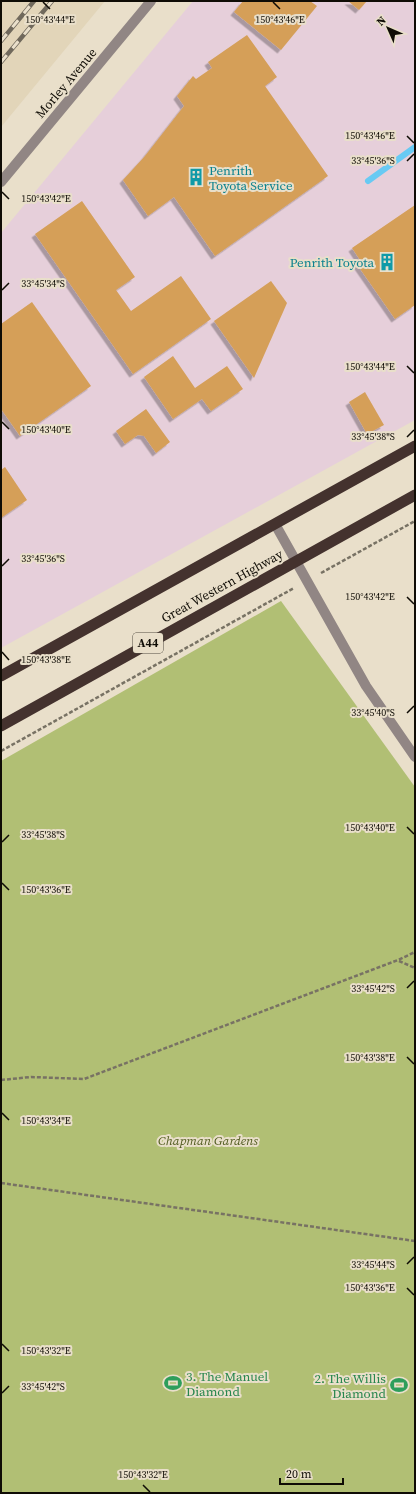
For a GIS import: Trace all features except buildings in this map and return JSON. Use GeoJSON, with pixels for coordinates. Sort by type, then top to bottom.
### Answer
{"type":"FeatureCollection","features":[{"type":"Feature","properties":{"kind":"highway"},"geometry":{"type":"LineString","coordinates":[[1,676],[415,446]]}},
{"type":"Feature","properties":{"kind":"highway","name":"Great Western Highway"},"geometry":{"type":"LineString","coordinates":[[1,726],[415,495]]}},
{"type":"Feature","properties":{"kind":"street","name":"Morley Avenue"},"geometry":{"type":"LineString","coordinates":[[1,182],[151,1]]}},
{"type":"Feature","properties":{"kind":"street"},"geometry":{"type":"LineString","coordinates":[[274,524],[366,686],[415,758]]}},
{"type":"Feature","properties":{"kind":"path"},"geometry":{"type":"LineString","coordinates":[[326,571],[415,521]]}},
{"type":"Feature","properties":{"kind":"path"},"geometry":{"type":"LineString","coordinates":[[1,751],[279,597]]}},
{"type":"Feature","properties":{"kind":"path"},"geometry":{"type":"LineString","coordinates":[[1,1080],[31,1077],[84,1079],[398,960],[415,952]]}},
{"type":"Feature","properties":{"kind":"path"},"geometry":{"type":"LineString","coordinates":[[398,960],[415,968]]}},
{"type":"Feature","properties":{"kind":"path"},"geometry":{"type":"LineString","coordinates":[[1,1183],[415,1241]]}},
{"type":"Feature","properties":{"kind":"shaded area"},"geometry":{"type":"Polygon","coordinates":[[[1,1],[105,1],[1,127],[1,1]]]}},
{"type":"Feature","properties":{"kind":"shaded area"},"geometry":{"type":"Polygon","coordinates":[[[193,1],[415,1],[415,420],[1,648],[1,233],[193,1]]]}},
{"type":"Feature","properties":{"kind":"green space","name":"Chapman Gardens"},"geometry":{"type":"Polygon","coordinates":[[[281,601],[415,787],[415,1493],[1,1493],[1,761],[281,601]]]}},
{"type":"Feature","properties":{"kind":"waterway"},"geometry":{"type":"LineString","coordinates":[[368,181],[415,147]]}},
{"type":"Feature","properties":{"kind":"railway"},"geometry":{"type":"LineString","coordinates":[[1,41],[34,1]]}},
{"type":"Feature","properties":{"kind":"railway"},"geometry":{"type":"LineString","coordinates":[[1,62],[52,1]]}},
{"type":"Feature","properties":{"kind":"place","name":"Penrith Toyota Service"},"geometry":{"type":"Point","coordinates":[196,177]}},
{"type":"Feature","properties":{"kind":"place","name":"Penrith Toyota"},"geometry":{"type":"Point","coordinates":[387,262]}},
{"type":"Feature","properties":{"kind":"place","name":"3. The Manuel Diamond"},"geometry":{"type":"Point","coordinates":[173,1383]}},
{"type":"Feature","properties":{"kind":"place","name":"2. The Willis Diamond"},"geometry":{"type":"Point","coordinates":[399,1385]}}]}
